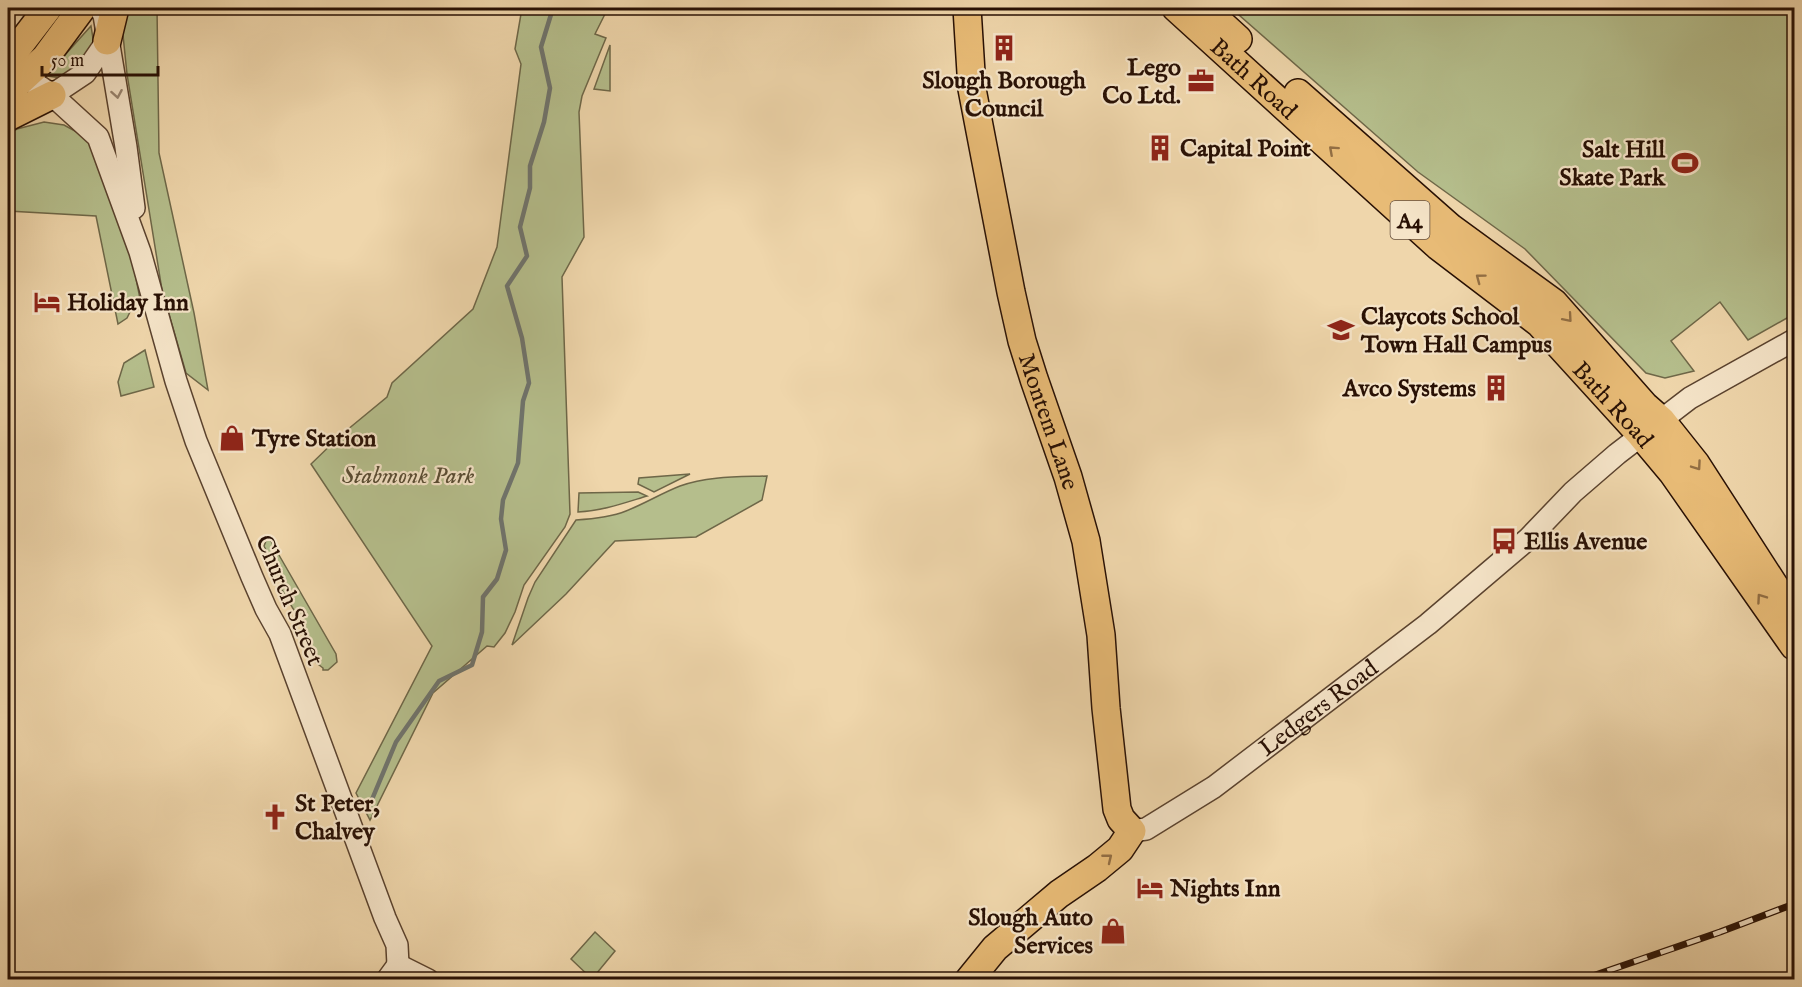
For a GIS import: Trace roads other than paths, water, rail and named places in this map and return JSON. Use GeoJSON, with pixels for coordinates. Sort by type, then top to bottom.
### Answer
{"type":"FeatureCollection","features":[{"type":"Feature","properties":{"kind":"main road"},"geometry":{"type":"LineString","coordinates":[[11,68],[48,8]]}},
{"type":"Feature","properties":{"kind":"main road"},"geometry":{"type":"LineString","coordinates":[[11,68],[45,58],[82,8]]}},
{"type":"Feature","properties":{"kind":"main road"},"geometry":{"type":"LineString","coordinates":[[107,41],[115,8]]}},
{"type":"Feature","properties":{"kind":"main road","name":"Montem Lane"},"geometry":{"type":"LineString","coordinates":[[967,8],[972,89],[1011,292],[1034,379],[1068,477],[1086,541],[1101,635],[1117,809],[1121,819],[1132,831]]}},
{"type":"Feature","properties":{"kind":"main road","name":"Bath Road"},"geometry":{"type":"LineString","coordinates":[[1176,8],[1438,246],[1539,322],[1651,428],[1696,464],[1794,616]]}},
{"type":"Feature","properties":{"kind":"main road","name":"Bath Road"},"geometry":{"type":"LineString","coordinates":[[1204,8],[1451,228],[1554,303],[1644,405],[1651,428],[1672,472],[1794,646]]}},
{"type":"Feature","properties":{"kind":"main road"},"geometry":{"type":"LineString","coordinates":[[8,117],[52,95]]}},
{"type":"Feature","properties":{"kind":"main road"},"geometry":{"type":"LineString","coordinates":[[969,980],[995,948],[1059,894],[1120,849],[1132,831]]}},
{"type":"Feature","properties":{"kind":"street","name":"Church Street"},"geometry":{"type":"LineString","coordinates":[[100,8],[104,15],[126,147],[140,252]]}},
{"type":"Feature","properties":{"kind":"street"},"geometry":{"type":"LineString","coordinates":[[52,95],[85,73],[107,41]]}},
{"type":"Feature","properties":{"kind":"street","name":"Church Street"},"geometry":{"type":"LineString","coordinates":[[11,68],[52,95],[98,137],[140,252],[163,337],[196,441],[252,577],[280,634],[397,945],[392,972]]}},
{"type":"Feature","properties":{"kind":"street","name":"Ledgers Road"},"geometry":{"type":"LineString","coordinates":[[1132,831],[1146,829],[1214,787],[1428,624],[1528,539],[1573,492],[1690,398],[1794,340]]}},
{"type":"Feature","properties":{"kind":"street"},"geometry":{"type":"LineString","coordinates":[[392,972],[428,980]]}},
{"type":"Feature","properties":{"kind":"waterway"},"geometry":{"type":"LineString","coordinates":[[368,809],[396,742],[439,681],[472,665],[482,632],[483,597],[497,579],[506,550],[501,519],[503,500],[518,463],[523,401],[529,383],[522,338],[507,286],[527,256],[520,227],[530,188],[530,166],[544,122],[550,88],[541,47],[553,8]]}},
{"type":"Feature","properties":{"kind":"railway"},"geometry":{"type":"LineString","coordinates":[[1581,980],[1794,904]]}},
{"type":"Feature","properties":{"kind":"place","name":"Slough Borough Council"},"geometry":{"type":"Point","coordinates":[1004,48]}},
{"type":"Feature","properties":{"kind":"place","name":"Lego Co Ltd."},"geometry":{"type":"Point","coordinates":[1201,81]}},
{"type":"Feature","properties":{"kind":"place","name":"Capital Point"},"geometry":{"type":"Point","coordinates":[1160,148]}},
{"type":"Feature","properties":{"kind":"place","name":"Salt Hill Skate Park"},"geometry":{"type":"Point","coordinates":[1685,163]}},
{"type":"Feature","properties":{"kind":"place","name":"Holiday Inn"},"geometry":{"type":"Point","coordinates":[47,302]}},
{"type":"Feature","properties":{"kind":"place","name":"Claycots School Town Hall Campus"},"geometry":{"type":"Point","coordinates":[1341,330]}},
{"type":"Feature","properties":{"kind":"place","name":"Avco Systems"},"geometry":{"type":"Point","coordinates":[1496,388]}},
{"type":"Feature","properties":{"kind":"place","name":"Tyre Station"},"geometry":{"type":"Point","coordinates":[232,438]}},
{"type":"Feature","properties":{"kind":"place","name":"Ellis Avenue"},"geometry":{"type":"Point","coordinates":[1504,541]}},
{"type":"Feature","properties":{"kind":"place","name":"St Peter, Chalvey"},"geometry":{"type":"Point","coordinates":[275,817]}},
{"type":"Feature","properties":{"kind":"place","name":"Nights Inn"},"geometry":{"type":"Point","coordinates":[1150,888]}},
{"type":"Feature","properties":{"kind":"place","name":"Slough Auto Services"},"geometry":{"type":"Point","coordinates":[1113,931]}},
{"type":"Feature","properties":{"kind":"park label","name":"Stabmonk Park"},"geometry":{"type":"Point","coordinates":[408,475]}}]}
